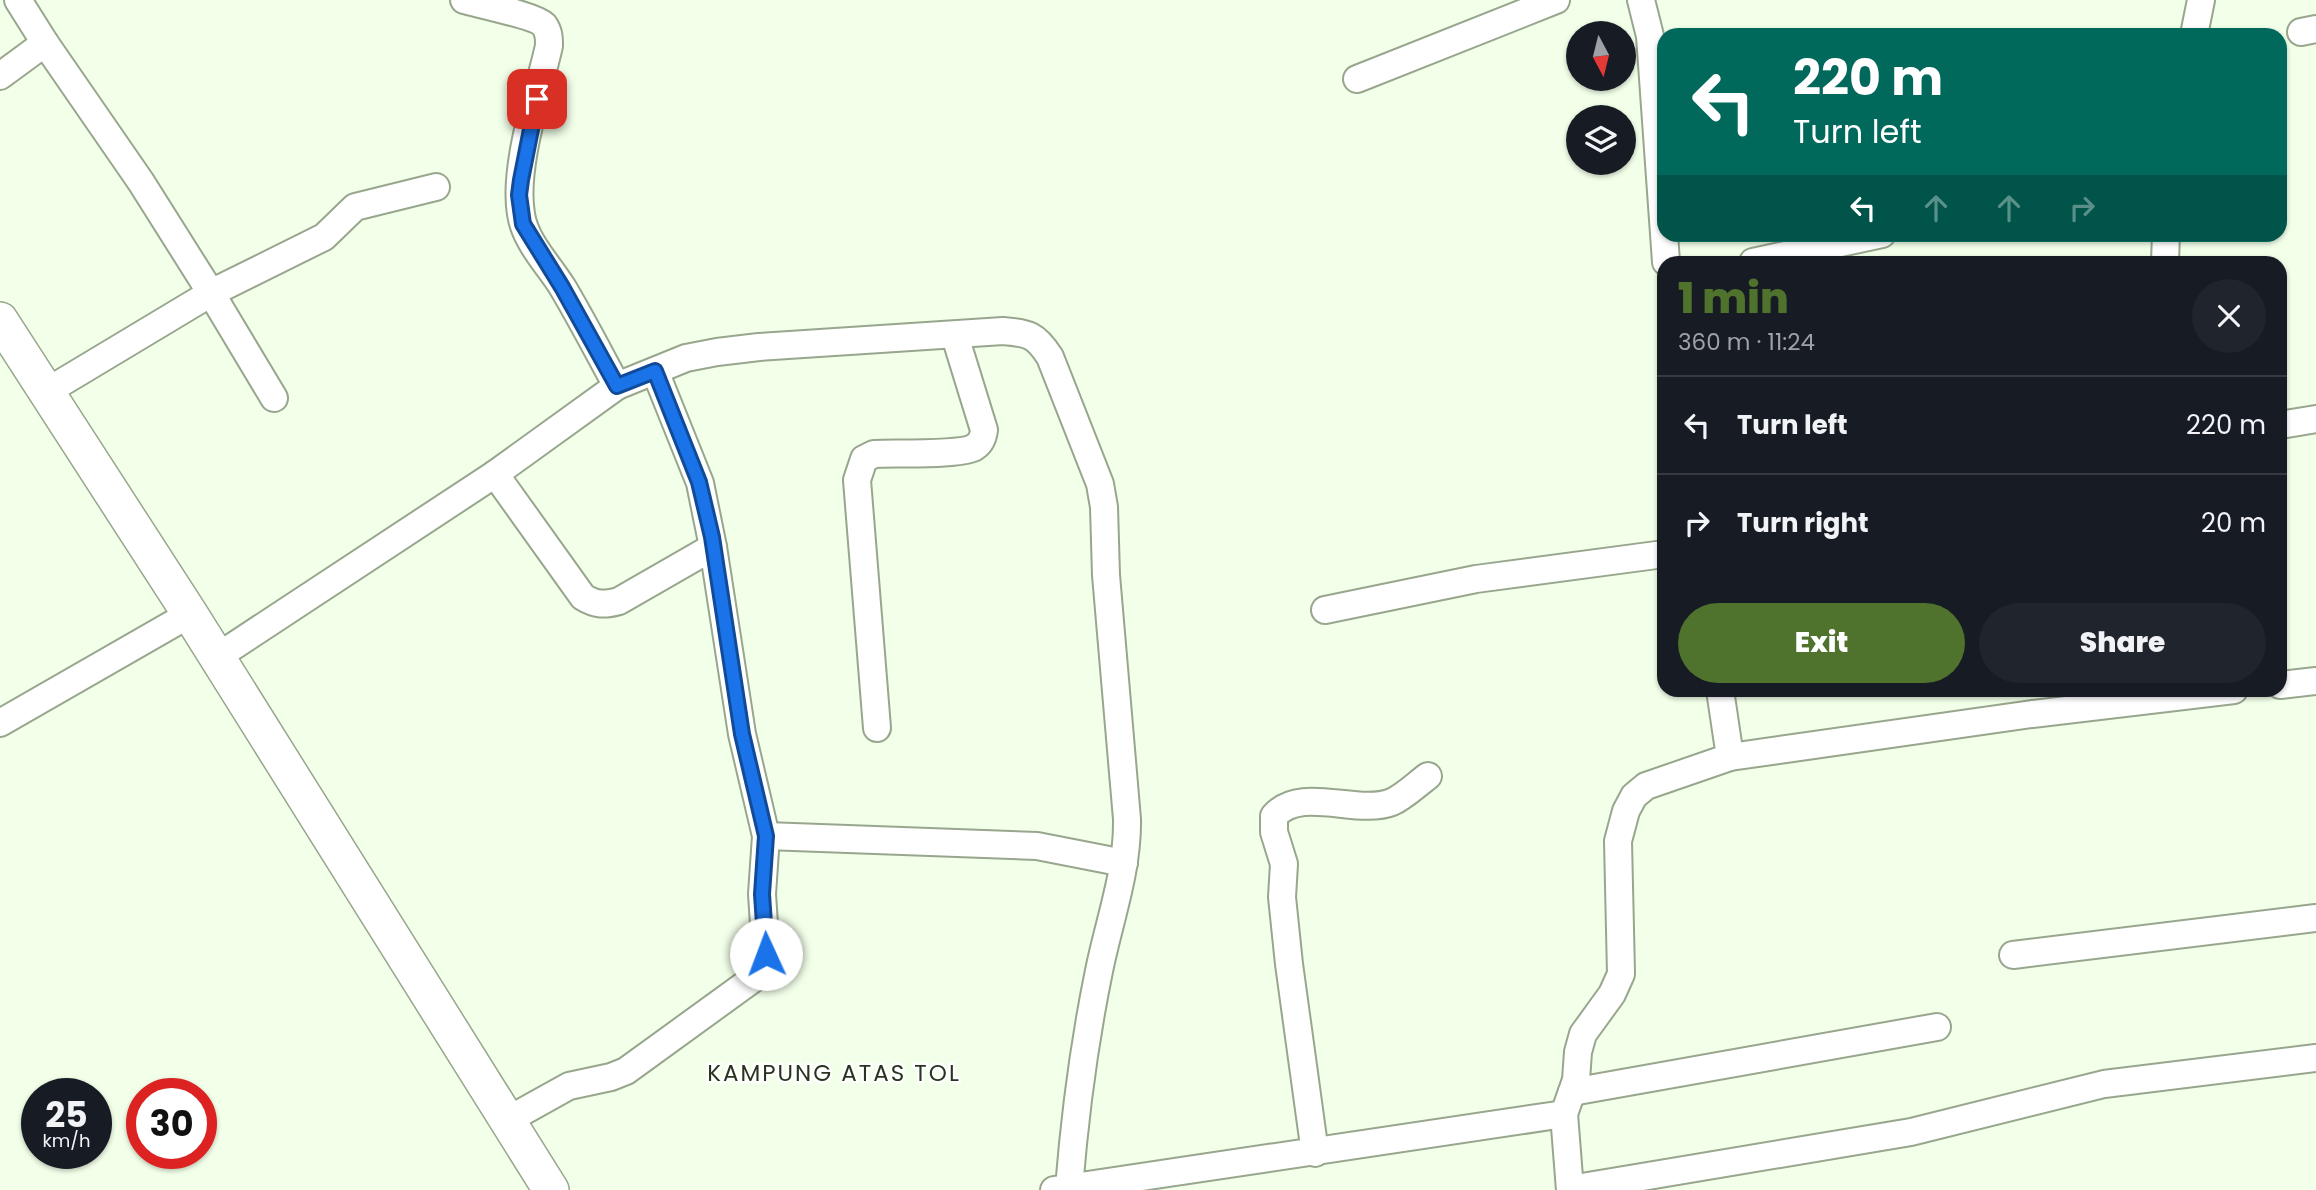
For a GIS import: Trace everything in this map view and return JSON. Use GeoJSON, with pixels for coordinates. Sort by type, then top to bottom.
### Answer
{"type":"FeatureCollection","features":[{"type":"Feature","properties":{"kind":"main road"},"geometry":{"type":"LineString","coordinates":[[4,333],[46,392],[191,614],[551,1190]]}},
{"type":"Feature","properties":{"kind":"street"},"geometry":{"type":"LineString","coordinates":[[18,0],[141,182],[274,398]]}},
{"type":"Feature","properties":{"kind":"street"},"geometry":{"type":"LineString","coordinates":[[464,0],[535,19],[546,27],[549,46],[525,151],[519,195],[523,224],[562,287],[617,386]]}},
{"type":"Feature","properties":{"kind":"street"},"geometry":{"type":"LineString","coordinates":[[1357,79],[1556,0]]}},
{"type":"Feature","properties":{"kind":"street"},"geometry":{"type":"LineString","coordinates":[[1641,0],[1650,36],[1657,93]]}},
{"type":"Feature","properties":{"kind":"street"},"geometry":{"type":"LineString","coordinates":[[2195,28],[2201,0]]}},
{"type":"Feature","properties":{"kind":"street"},"geometry":{"type":"LineString","coordinates":[[0,76],[45,43]]}},
{"type":"Feature","properties":{"kind":"street"},"geometry":{"type":"LineString","coordinates":[[46,392],[211,293],[324,237],[355,208],[436,187]]}},
{"type":"Feature","properties":{"kind":"street"},"geometry":{"type":"LineString","coordinates":[[1781,256],[1845,242]]}},
{"type":"Feature","properties":{"kind":"street"},"geometry":{"type":"LineString","coordinates":[[217,657],[495,474],[617,386],[686,358],[759,347],[1021,332],[1031,335],[1041,343],[1050,357],[1100,484],[1104,507],[1106,575],[1127,819],[1124,863],[1100,963],[1061,1189],[1315,1153],[1937,1027]]}},
{"type":"Feature","properties":{"kind":"street"},"geometry":{"type":"LineString","coordinates":[[877,728],[857,480],[864,459],[874,454],[974,448],[982,439],[984,430],[955,336]]}},
{"type":"Feature","properties":{"kind":"street"},"geometry":{"type":"LineString","coordinates":[[508,1120],[569,1086],[626,1071],[757,976],[764,967],[766,954],[762,894],[766,836],[742,734],[713,547],[699,482],[655,371]]}},
{"type":"Feature","properties":{"kind":"street"},"geometry":{"type":"LineString","coordinates":[[2287,424],[2316,419]]}},
{"type":"Feature","properties":{"kind":"street"},"geometry":{"type":"LineString","coordinates":[[495,474],[583,597],[593,603],[605,605],[620,601],[713,547]]}},
{"type":"Feature","properties":{"kind":"street"},"geometry":{"type":"LineString","coordinates":[[1325,610],[1476,579],[1657,555]]}},
{"type":"Feature","properties":{"kind":"street"},"geometry":{"type":"LineString","coordinates":[[0,723],[191,614]]}},
{"type":"Feature","properties":{"kind":"street"},"geometry":{"type":"LineString","coordinates":[[2287,684],[2316,681]]}},
{"type":"Feature","properties":{"kind":"street"},"geometry":{"type":"LineString","coordinates":[[1721,697],[1730,757]]}},
{"type":"Feature","properties":{"kind":"street"},"geometry":{"type":"LineString","coordinates":[[2175,697],[2032,714],[1730,757],[1646,786],[1634,796],[1626,811],[1618,841],[1621,974],[1612,994],[1583,1034],[1576,1080],[1568,1103],[1570,1190],[1911,1132],[2104,1084],[2316,1058]]}},
{"type":"Feature","properties":{"kind":"street"},"geometry":{"type":"LineString","coordinates":[[1315,1153],[1289,964],[1282,897],[1284,864],[1273,832],[1274,816],[1288,805],[1318,802],[1360,806],[1392,802],[1428,776]]}},
{"type":"Feature","properties":{"kind":"street"},"geometry":{"type":"LineString","coordinates":[[766,836],[1037,846],[1124,863]]}},
{"type":"Feature","properties":{"kind":"street"},"geometry":{"type":"LineString","coordinates":[[2013,955],[2316,918]]}},
{"type":"Feature","properties":{"kind":"district","name":"KAMPUNG ATAS TOL"},"geometry":{"type":"Point","coordinates":[834,1073]}},
{"type":"Feature","properties":{"kind":"route"},"geometry":{"type":"LineString","coordinates":[[537,99],[525,151],[519,195],[523,224],[562,287],[617,386],[655,371],[699,482],[713,547],[742,734],[766,836],[762,894],[766,954]]}}]}
